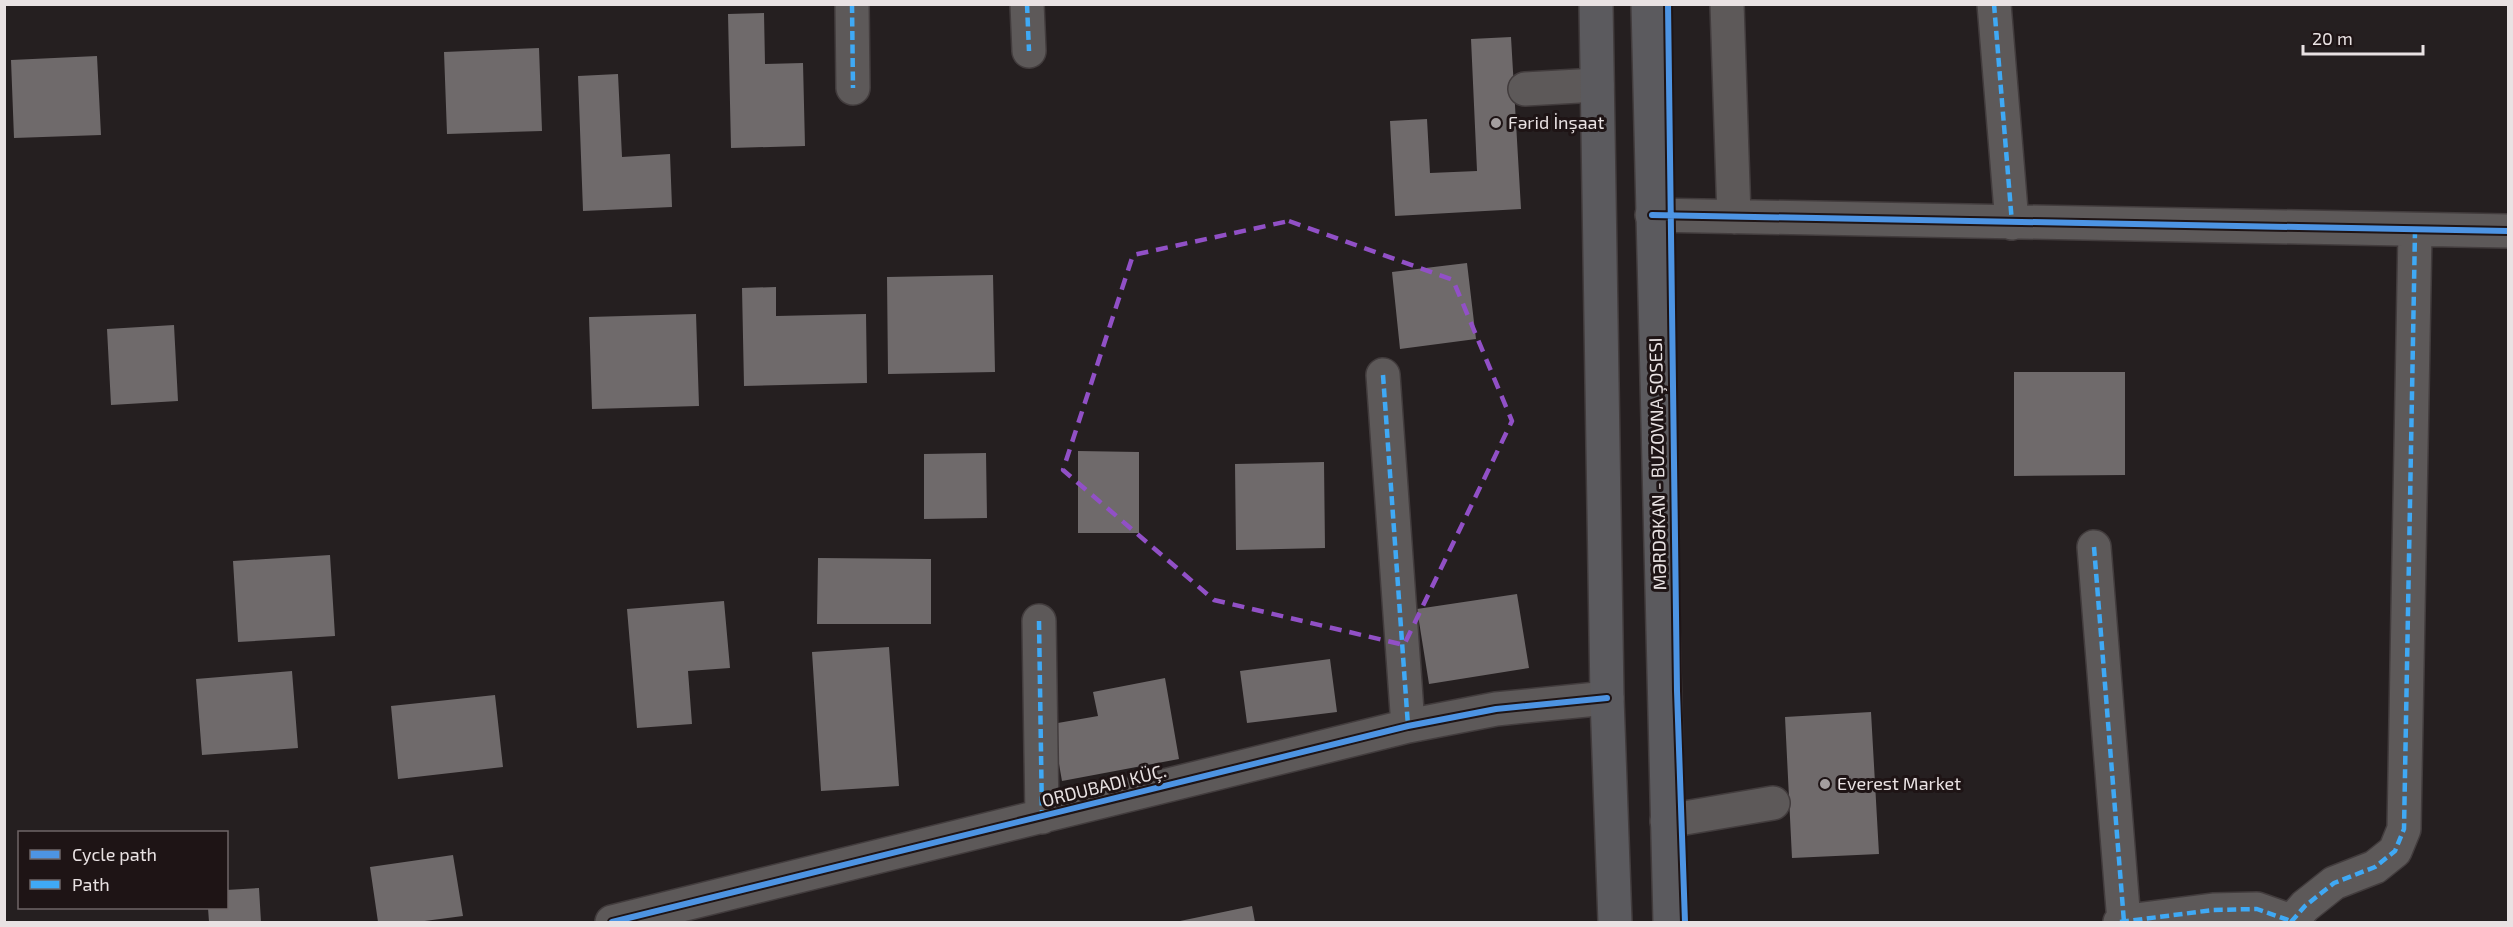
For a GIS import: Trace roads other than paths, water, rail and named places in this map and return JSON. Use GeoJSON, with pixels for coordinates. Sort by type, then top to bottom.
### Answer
{"type":"FeatureCollection","features":[{"type":"Feature","properties":{"kind":"main road"},"geometry":{"type":"LineString","coordinates":[[1596,4],[1607,698],[1615,922]]}},
{"type":"Feature","properties":{"kind":"main road","name":"MƏRDƏKAN - BUZOVNA ŞOSESI"},"geometry":{"type":"LineString","coordinates":[[1648,4],[1670,922]]}},
{"type":"Feature","properties":{"kind":"street"},"geometry":{"type":"LineString","coordinates":[[852,4],[853,88]]}},
{"type":"Feature","properties":{"kind":"street"},"geometry":{"type":"LineString","coordinates":[[1027,4],[1029,51]]}},
{"type":"Feature","properties":{"kind":"street"},"geometry":{"type":"LineString","coordinates":[[1727,4],[1734,217]]}},
{"type":"Feature","properties":{"kind":"street"},"geometry":{"type":"LineString","coordinates":[[1994,4],[2012,223]]}},
{"type":"Feature","properties":{"kind":"street"},"geometry":{"type":"LineString","coordinates":[[1525,89],[1597,85]]}},
{"type":"Feature","properties":{"kind":"street"},"geometry":{"type":"LineString","coordinates":[[1652,215],[2508,231]]}},
{"type":"Feature","properties":{"kind":"street"},"geometry":{"type":"LineString","coordinates":[[2094,547],[2122,922],[2213,910],[2257,909],[2291,922],[2305,906],[2334,883],[2375,867],[2395,851],[2404,829],[2415,231]]}},
{"type":"Feature","properties":{"kind":"street"},"geometry":{"type":"LineString","coordinates":[[1383,375],[1408,726]]}},
{"type":"Feature","properties":{"kind":"street"},"geometry":{"type":"LineString","coordinates":[[1039,621],[1041,817]]}},
{"type":"Feature","properties":{"kind":"street","name":"ORDUBADI KÜÇ."},"geometry":{"type":"LineString","coordinates":[[612,922],[1408,726],[1496,709],[1607,698]]}},
{"type":"Feature","properties":{"kind":"street"},"geometry":{"type":"LineString","coordinates":[[1667,821],[1773,803]]}},
{"type":"Feature","properties":{"kind":"place","name":"Fərid İnşaat"},"geometry":{"type":"Point","coordinates":[1496,123]}},
{"type":"Feature","properties":{"kind":"place","name":"Everest Market"},"geometry":{"type":"Point","coordinates":[1825,784]}}]}
